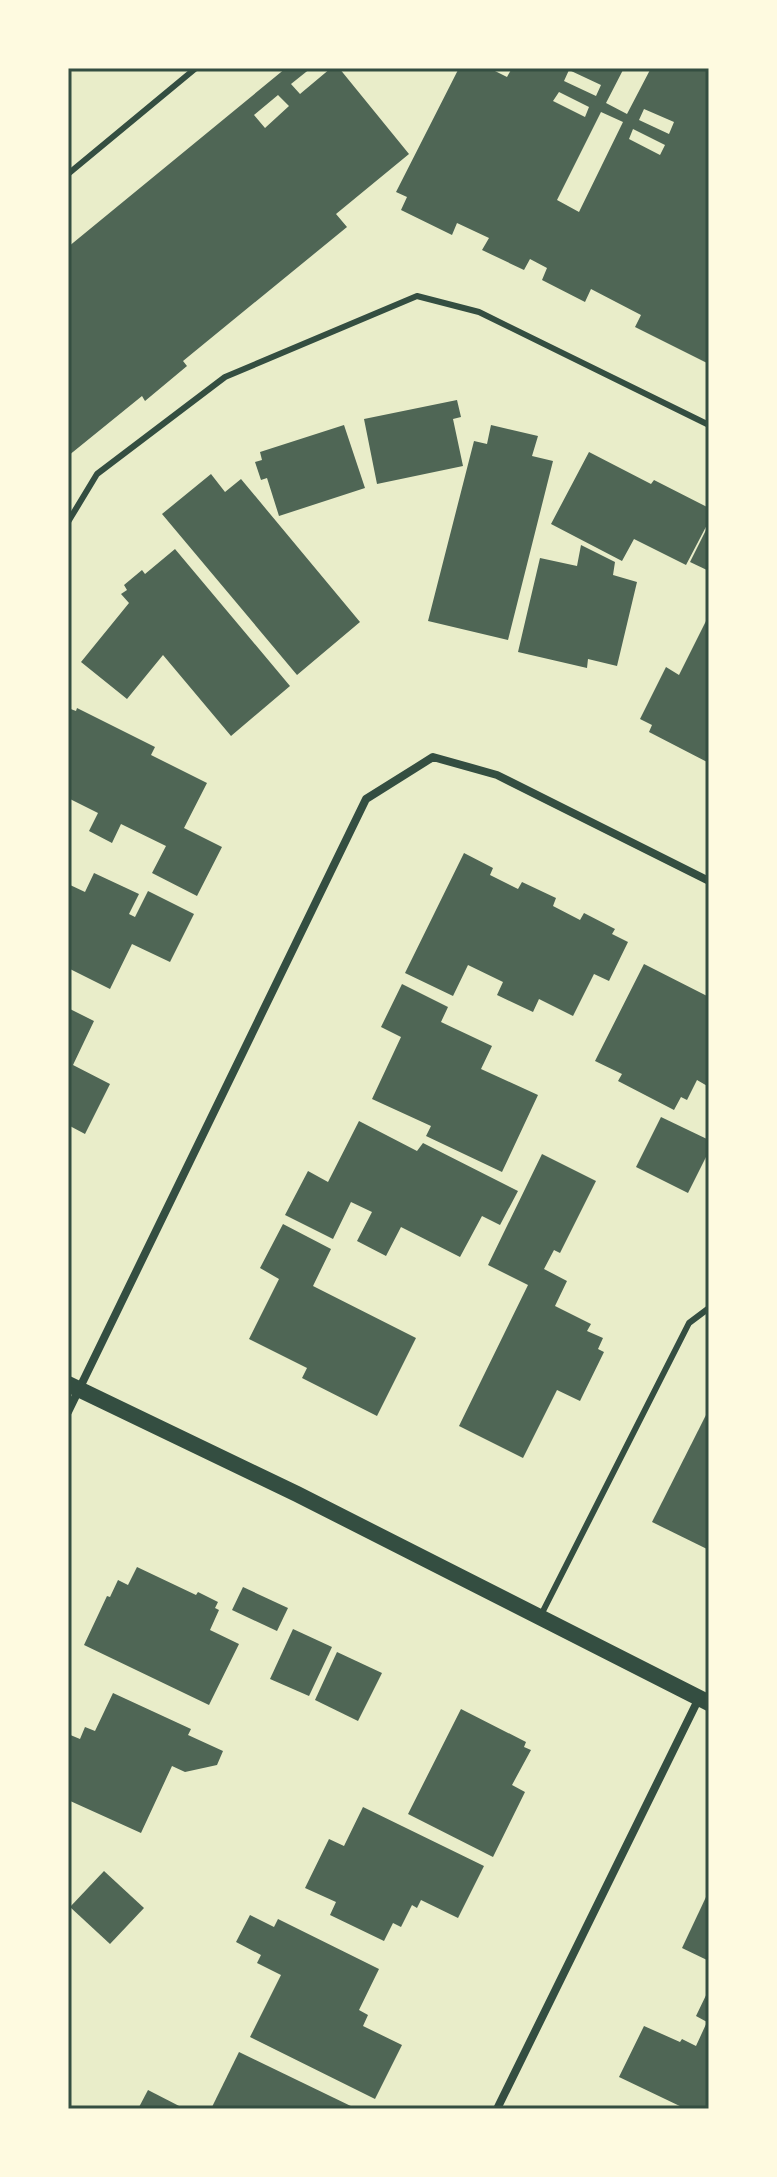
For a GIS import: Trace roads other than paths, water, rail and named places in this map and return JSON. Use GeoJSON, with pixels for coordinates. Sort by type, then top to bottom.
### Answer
{"type":"FeatureCollection","features":[{"type":"Feature","properties":{"kind":"main road"},"geometry":{"type":"LineString","coordinates":[[74,1387],[297,1494],[704,1701]]}},
{"type":"Feature","properties":{"kind":"street"},"geometry":{"type":"LineString","coordinates":[[68,1412],[74,1387],[366,799],[433,757],[497,775],[709,881]]}},
{"type":"Feature","properties":{"kind":"street"},"geometry":{"type":"LineString","coordinates":[[497,2109],[704,1701]]}},
{"type":"Feature","properties":{"kind":"lane"},"geometry":{"type":"LineString","coordinates":[[69,172],[196,68]]}},
{"type":"Feature","properties":{"kind":"lane"},"geometry":{"type":"LineString","coordinates":[[68,522],[97,474],[225,377],[417,296],[479,312],[709,425]]}},
{"type":"Feature","properties":{"kind":"lane"},"geometry":{"type":"LineString","coordinates":[[540,1617],[689,1323],[709,1308]]}}]}
